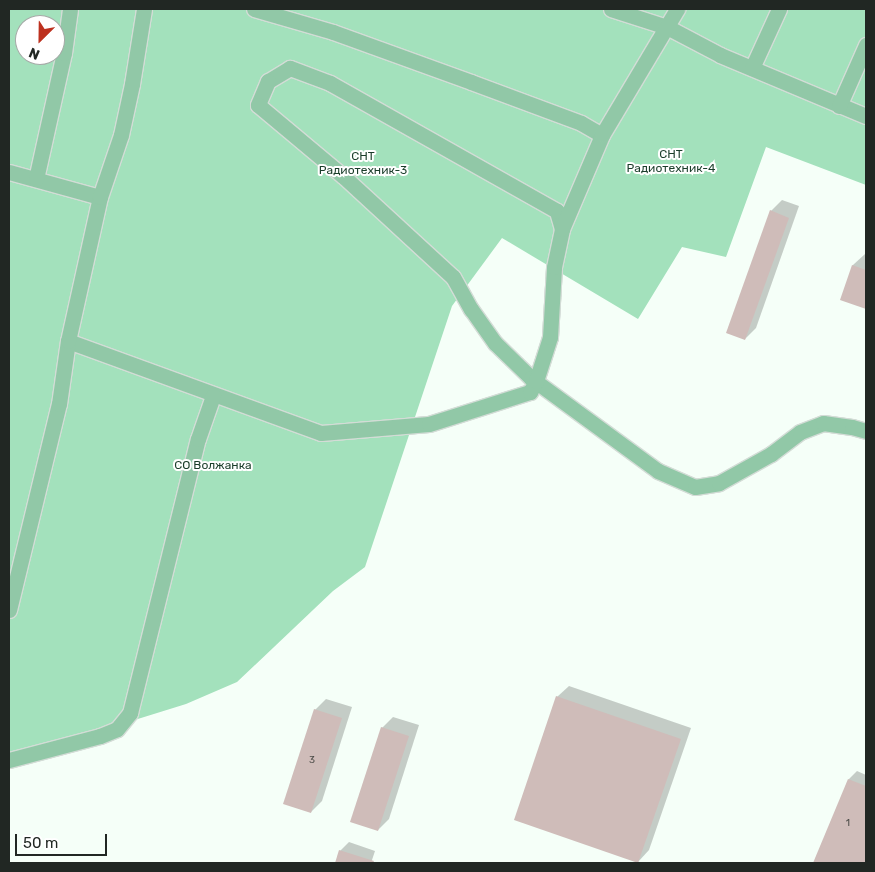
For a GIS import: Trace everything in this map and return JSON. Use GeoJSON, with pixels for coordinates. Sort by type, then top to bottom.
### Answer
{"type":"FeatureCollection","features":[{"type":"Feature","properties":{"kind":"street"},"geometry":{"type":"LineString","coordinates":[[36,179],[62,62],[70,9]]}},
{"type":"Feature","properties":{"kind":"street"},"geometry":{"type":"LineString","coordinates":[[9,610],[59,404],[68,342],[100,198],[121,135],[132,84],[144,9]]}},
{"type":"Feature","properties":{"kind":"street"},"geometry":{"type":"LineString","coordinates":[[254,9],[333,32],[581,123],[602,135]]}},
{"type":"Feature","properties":{"kind":"street"},"geometry":{"type":"LineString","coordinates":[[611,9],[667,27],[720,55],[866,116]]}},
{"type":"Feature","properties":{"kind":"street"},"geometry":{"type":"LineString","coordinates":[[68,342],[321,434],[429,424],[530,392],[536,381],[550,337],[554,266],[562,230],[602,135],[677,9]]}},
{"type":"Feature","properties":{"kind":"street"},"geometry":{"type":"LineString","coordinates":[[752,68],[779,9]]}},
{"type":"Feature","properties":{"kind":"street"},"geometry":{"type":"LineString","coordinates":[[839,106],[866,45]]}},
{"type":"Feature","properties":{"kind":"street"},"geometry":{"type":"LineString","coordinates":[[562,230],[557,211],[330,82],[290,68],[268,81],[258,105],[343,176],[453,277],[471,309],[495,343],[536,381],[658,471],[695,487],[719,483],[771,454],[800,432],[823,423],[852,426],[866,431]]}},
{"type":"Feature","properties":{"kind":"street"},"geometry":{"type":"LineString","coordinates":[[9,172],[100,198]]}},
{"type":"Feature","properties":{"kind":"street"},"geometry":{"type":"LineString","coordinates":[[9,760],[100,736],[117,729],[130,713],[198,439],[213,396]]}},
{"type":"Feature","properties":{"kind":"green space"},"geometry":{"type":"Polygon","coordinates":[[[9,9],[866,9],[866,185],[766,147],[726,257],[682,247],[638,319],[502,238],[452,306],[365,567],[333,591],[237,682],[186,704],[67,741],[9,754],[9,9]]]}},
{"type":"Feature","properties":{"kind":"building"},"geometry":{"type":"Polygon","coordinates":[[[770,210],[789,218],[745,340],[726,333],[770,210]]]}},
{"type":"Feature","properties":{"kind":"building"},"geometry":{"type":"Polygon","coordinates":[[[852,265],[866,270],[866,309],[840,300],[852,265]]]}},
{"type":"Feature","properties":{"kind":"building"},"geometry":{"type":"Polygon","coordinates":[[[556,696],[681,739],[638,863],[514,820],[556,696]]]}},
{"type":"Feature","properties":{"kind":"building"},"geometry":{"type":"Polygon","coordinates":[[[314,709],[342,718],[311,813],[283,804],[314,709]]]}},
{"type":"Feature","properties":{"kind":"building"},"geometry":{"type":"Polygon","coordinates":[[[381,727],[409,736],[378,831],[350,822],[381,727]]]}},
{"type":"Feature","properties":{"kind":"building"},"geometry":{"type":"Polygon","coordinates":[[[848,779],[866,786],[866,863],[813,863],[848,779]]]}},
{"type":"Feature","properties":{"kind":"building"},"geometry":{"type":"Polygon","coordinates":[[[339,850],[374,861],[373,863],[335,863],[339,850]]]}},
{"type":"Feature","properties":{"kind":"park label","name":"СНТ Радиотехник-4"},"geometry":{"type":"Point","coordinates":[671,162]}},
{"type":"Feature","properties":{"kind":"park label","name":"СНТ Радиотехник-3"},"geometry":{"type":"Point","coordinates":[363,164]}},
{"type":"Feature","properties":{"kind":"park label","name":"СО Волжанка"},"geometry":{"type":"Point","coordinates":[213,466]}}]}
